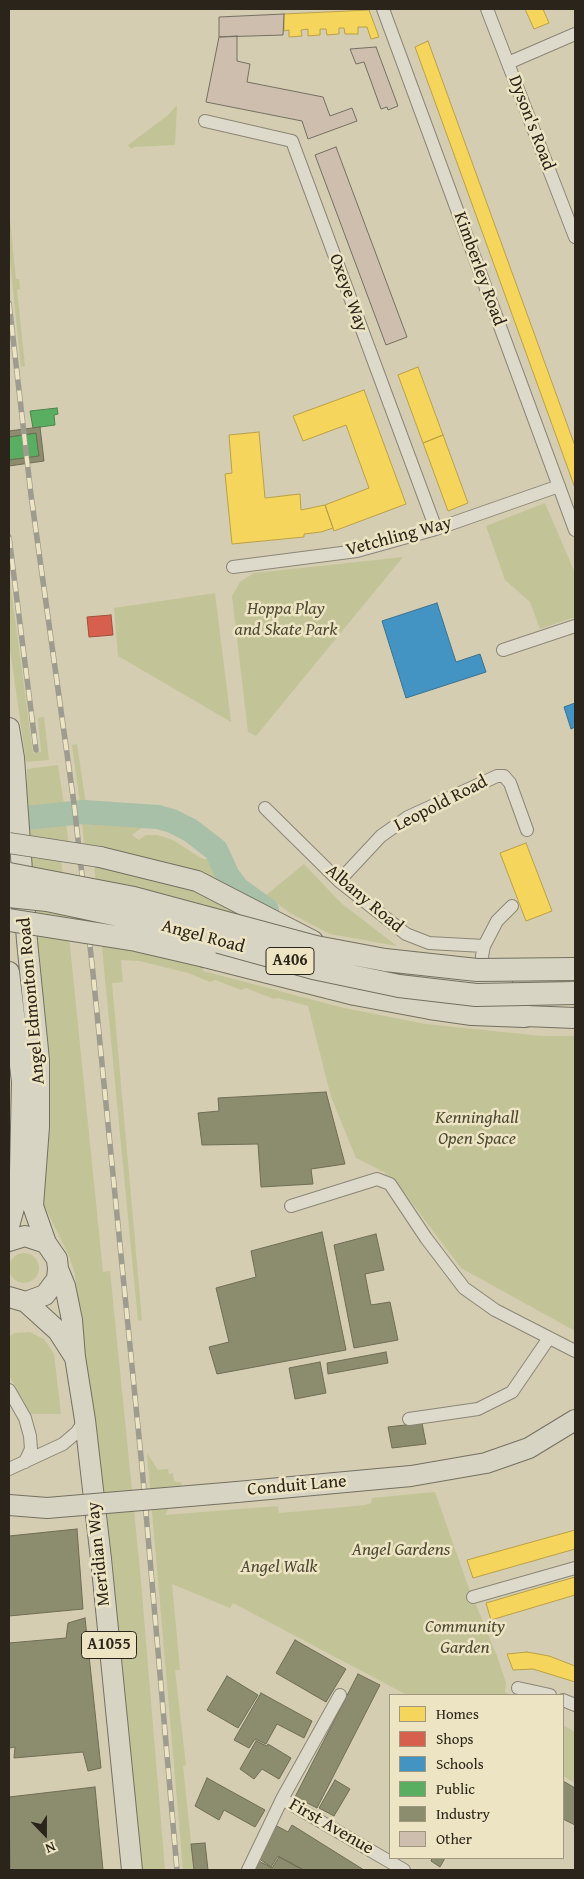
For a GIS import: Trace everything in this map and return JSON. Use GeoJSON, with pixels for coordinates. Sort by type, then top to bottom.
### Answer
{"type":"FeatureCollection","features":[{"type":"Feature","properties":{"kind":"highway","name":"Angel Road"},"geometry":{"type":"LineString","coordinates":[[9,874],[134,898],[290,940],[385,960],[477,970],[575,969]]}},
{"type":"Feature","properties":{"kind":"highway","name":"Angel Road"},"geometry":{"type":"LineString","coordinates":[[9,896],[47,900],[132,918],[313,968],[399,986],[476,995],[575,993]]}},
{"type":"Feature","properties":{"kind":"highway"},"geometry":{"type":"LineString","coordinates":[[9,920],[136,940],[355,994],[472,1014],[525,1016]]}},
{"type":"Feature","properties":{"kind":"main road","name":"Angel Edmonton Road"},"geometry":{"type":"LineString","coordinates":[[9,728],[14,758],[27,941],[39,1060],[40,1127],[33,1206],[46,1243],[56,1259],[58,1269]]}},
{"type":"Feature","properties":{"kind":"main road","name":"A406"},"geometry":{"type":"LineString","coordinates":[[9,843],[100,857],[175,874],[221,892],[336,953],[378,967],[485,985],[524,987],[575,983]]}},
{"type":"Feature","properties":{"kind":"main road","name":"Angel Edmonton Road"},"geometry":{"type":"LineString","coordinates":[[9,972],[20,1056],[22,1104],[18,1193],[9,1226]]}},
{"type":"Feature","properties":{"kind":"main road"},"geometry":{"type":"LineString","coordinates":[[525,1016],[575,1018]]}},
{"type":"Feature","properties":{"kind":"main road"},"geometry":{"type":"LineString","coordinates":[[9,1177],[19,1143]]}},
{"type":"Feature","properties":{"kind":"main road"},"geometry":{"type":"LineString","coordinates":[[9,1241],[25,1236],[46,1243]]}},
{"type":"Feature","properties":{"kind":"main road"},"geometry":{"type":"LineString","coordinates":[[16,1302],[36,1300],[52,1288],[58,1269]]}},
{"type":"Feature","properties":{"kind":"main road","name":"Meridian Way"},"geometry":{"type":"LineString","coordinates":[[58,1269],[65,1286],[72,1320],[75,1357],[85,1420],[132,1870]]}},
{"type":"Feature","properties":{"kind":"main road","name":"Meridian Way"},"geometry":{"type":"LineString","coordinates":[[16,1302],[58,1331],[75,1357]]}},
{"type":"Feature","properties":{"kind":"main road","name":"Conduit Lane"},"geometry":{"type":"LineString","coordinates":[[9,1506],[47,1508],[411,1476],[486,1464],[530,1448],[575,1420]]}},
{"type":"Feature","properties":{"kind":"street","name":"Kimberley Road"},"geometry":{"type":"LineString","coordinates":[[383,9],[575,530]]}},
{"type":"Feature","properties":{"kind":"street","name":"Dyson's Road"},"geometry":{"type":"LineString","coordinates":[[487,9],[575,237]]}},
{"type":"Feature","properties":{"kind":"street"},"geometry":{"type":"LineString","coordinates":[[508,63],[575,34]]}},
{"type":"Feature","properties":{"kind":"street","name":"Oxeye Way"},"geometry":{"type":"LineString","coordinates":[[205,121],[292,141],[436,529]]}},
{"type":"Feature","properties":{"kind":"street","name":"Vetchling Way"},"geometry":{"type":"LineString","coordinates":[[233,567],[357,551],[436,529],[559,486]]}},
{"type":"Feature","properties":{"kind":"street"},"geometry":{"type":"LineString","coordinates":[[503,650],[575,626]]}},
{"type":"Feature","properties":{"kind":"street","name":"Leopold Road"},"geometry":{"type":"LineString","coordinates":[[339,880],[381,836],[408,817],[497,776],[504,776],[510,783],[527,830]]}},
{"type":"Feature","properties":{"kind":"street","name":"Albany Road"},"geometry":{"type":"LineString","coordinates":[[265,808],[339,880],[406,934],[417,940],[429,943],[484,946]]}},
{"type":"Feature","properties":{"kind":"street"},"geometry":{"type":"LineString","coordinates":[[512,906],[497,921],[484,946],[482,956],[485,985],[490,995],[499,1004],[525,1016]]}},
{"type":"Feature","properties":{"kind":"street"},"geometry":{"type":"LineString","coordinates":[[291,1206],[377,1179],[390,1184],[426,1238],[464,1288],[495,1310],[575,1351]]}},
{"type":"Feature","properties":{"kind":"street"},"geometry":{"type":"LineString","coordinates":[[410,1419],[478,1409],[512,1392],[549,1338]]}},
{"type":"Feature","properties":{"kind":"street"},"geometry":{"type":"LineString","coordinates":[[9,1390],[25,1418],[30,1436],[31,1449],[25,1462]]}},
{"type":"Feature","properties":{"kind":"street"},"geometry":{"type":"LineString","coordinates":[[9,1469],[63,1444],[77,1432],[85,1420]]}},
{"type":"Feature","properties":{"kind":"street"},"geometry":{"type":"LineString","coordinates":[[473,1597],[575,1568]]}},
{"type":"Feature","properties":{"kind":"street"},"geometry":{"type":"LineString","coordinates":[[518,1688],[545,1694]]}},
{"type":"Feature","properties":{"kind":"street","name":"First Avenue"},"geometry":{"type":"LineString","coordinates":[[340,1695],[282,1799],[401,1870]]}},
{"type":"Feature","properties":{"kind":"street"},"geometry":{"type":"LineString","coordinates":[[248,1870],[282,1799]]}},
{"type":"Feature","properties":{"kind":"green space"},"geometry":{"type":"Polygon","coordinates":[[[177,105],[175,145],[134,147],[131,149],[128,145],[167,116],[177,105]]]}},
{"type":"Feature","properties":{"kind":"green space"},"geometry":{"type":"Polygon","coordinates":[[[9,210],[16,279],[19,279],[20,289],[17,290],[25,366],[21,367],[9,251],[9,210]]]}},
{"type":"Feature","properties":{"kind":"green space"},"geometry":{"type":"Polygon","coordinates":[[[545,503],[575,573],[575,617],[540,629],[530,602],[505,580],[486,526],[545,503]]]}},
{"type":"Feature","properties":{"kind":"green space","name":"Hoppa Play and Skate Park"},"geometry":{"type":"Polygon","coordinates":[[[403,557],[256,736],[248,732],[232,596],[240,582],[254,573],[403,557]]]}},
{"type":"Feature","properties":{"kind":"green space"},"geometry":{"type":"Polygon","coordinates":[[[9,574],[33,753],[41,752],[38,718],[44,717],[49,760],[26,762],[9,642],[9,574]]]}},
{"type":"Feature","properties":{"kind":"green space"},"geometry":{"type":"Polygon","coordinates":[[[215,593],[231,722],[118,656],[114,608],[215,593]]]}},
{"type":"Feature","properties":{"kind":"green space"},"geometry":{"type":"Polygon","coordinates":[[[77,744],[86,804],[80,803],[72,745],[77,744]]]}},
{"type":"Feature","properties":{"kind":"green space"},"geometry":{"type":"Polygon","coordinates":[[[58,765],[64,805],[25,810],[27,769],[58,765]]]}},
{"type":"Feature","properties":{"kind":"green space","name":"Kenninghall Open Space"},"geometry":{"type":"Polygon","coordinates":[[[82,820],[153,825],[144,826],[132,835],[139,840],[146,835],[157,835],[173,840],[201,858],[213,861],[226,892],[245,913],[207,948],[203,971],[344,1008],[426,1024],[542,1036],[575,1036],[575,1331],[461,1268],[406,1195],[384,1172],[356,1158],[331,1097],[308,1006],[278,998],[274,999],[246,988],[241,990],[215,980],[210,982],[188,973],[139,961],[121,960],[123,982],[112,983],[142,1320],[138,1321],[93,854],[85,854],[82,820]]]}},
{"type":"Feature","properties":{"kind":"green space"},"geometry":{"type":"Polygon","coordinates":[[[66,822],[70,856],[61,857],[103,1272],[110,1271],[140,1570],[165,1870],[139,1870],[75,1274],[69,1256],[44,1205],[25,827],[66,822]]]}},
{"type":"Feature","properties":{"kind":"green space"},"geometry":{"type":"Polygon","coordinates":[[[304,864],[341,903],[397,946],[330,934],[290,913],[266,895],[304,864]]]}},
{"type":"Feature","properties":{"kind":"green space"},"geometry":{"type":"Polygon","coordinates":[[[24,1253],[35,1257],[39,1268],[35,1279],[24,1283],[13,1279],[9,1268],[13,1257],[24,1253]]]}},
{"type":"Feature","properties":{"kind":"green space"},"geometry":{"type":"Polygon","coordinates":[[[30,1332],[44,1339],[54,1354],[61,1414],[29,1414],[9,1375],[9,1337],[14,1333],[30,1332]]]}},
{"type":"Feature","properties":{"kind":"green space"},"geometry":{"type":"Polygon","coordinates":[[[147,1453],[158,1470],[168,1469],[169,1474],[173,1473],[174,1481],[182,1483],[165,1515],[278,1506],[279,1513],[303,1511],[365,1505],[371,1503],[372,1498],[435,1492],[467,1583],[497,1656],[506,1683],[505,1692],[509,1694],[405,1694],[233,1603],[230,1608],[172,1584],[180,1670],[175,1670],[186,1765],[183,1766],[194,1870],[183,1870],[147,1453]]]}},
{"type":"Feature","properties":{"kind":"green space"},"geometry":{"type":"Polygon","coordinates":[[[564,1726],[575,1732],[575,1783],[564,1777],[564,1726]]]}},
{"type":"Feature","properties":{"kind":"building: Homes"},"geometry":{"type":"Polygon","coordinates":[[[525,9],[543,9],[549,23],[534,29],[525,9]]]}},
{"type":"Feature","properties":{"kind":"building: Homes"},"geometry":{"type":"Polygon","coordinates":[[[369,10],[379,37],[371,39],[367,27],[358,27],[358,34],[345,34],[344,28],[339,28],[339,34],[327,35],[326,29],[320,29],[320,35],[308,36],[308,29],[301,30],[302,36],[289,37],[289,30],[284,31],[284,14],[369,10]]]}},
{"type":"Feature","properties":{"kind":"building: Homes"},"geometry":{"type":"Polygon","coordinates":[[[428,41],[575,446],[575,488],[415,47],[428,41]]]}},
{"type":"Feature","properties":{"kind":"building: Homes"},"geometry":{"type":"Polygon","coordinates":[[[418,367],[443,435],[423,443],[398,375],[418,367]]]}},
{"type":"Feature","properties":{"kind":"building: Homes"},"geometry":{"type":"Polygon","coordinates":[[[364,390],[406,504],[334,531],[325,505],[369,488],[346,425],[303,441],[293,416],[364,390]]]}},
{"type":"Feature","properties":{"kind":"building: Homes"},"geometry":{"type":"Polygon","coordinates":[[[259,432],[265,498],[300,494],[301,510],[325,505],[333,528],[304,534],[304,537],[232,544],[225,474],[232,473],[229,435],[259,432]]]}},
{"type":"Feature","properties":{"kind":"building: Homes"},"geometry":{"type":"Polygon","coordinates":[[[443,435],[468,503],[448,511],[423,443],[443,435]]]}},
{"type":"Feature","properties":{"kind":"building: Homes"},"geometry":{"type":"Polygon","coordinates":[[[526,843],[552,911],[526,921],[500,853],[526,843]]]}},
{"type":"Feature","properties":{"kind":"building: Homes"},"geometry":{"type":"Polygon","coordinates":[[[575,1530],[575,1549],[473,1578],[467,1560],[575,1530]]]}},
{"type":"Feature","properties":{"kind":"building: Homes"},"geometry":{"type":"Polygon","coordinates":[[[575,1577],[575,1595],[491,1620],[486,1603],[575,1577]]]}},
{"type":"Feature","properties":{"kind":"building: Homes"},"geometry":{"type":"Polygon","coordinates":[[[527,1652],[549,1656],[575,1666],[575,1682],[533,1669],[513,1670],[507,1654],[527,1652]]]}},
{"type":"Feature","properties":{"kind":"building: Shops"},"geometry":{"type":"Polygon","coordinates":[[[111,615],[113,635],[89,637],[87,617],[111,615]]]}},
{"type":"Feature","properties":{"kind":"building: Schools"},"geometry":{"type":"Polygon","coordinates":[[[437,603],[456,662],[480,654],[486,672],[406,698],[382,621],[437,603]]]}},
{"type":"Feature","properties":{"kind":"building: Schools"},"geometry":{"type":"Polygon","coordinates":[[[575,703],[575,727],[571,729],[564,707],[575,703]]]}},
{"type":"Feature","properties":{"kind":"building: Public"},"geometry":{"type":"Polygon","coordinates":[[[57,408],[58,414],[54,415],[55,425],[33,428],[30,411],[57,408]]]}},
{"type":"Feature","properties":{"kind":"building: Public"},"geometry":{"type":"Polygon","coordinates":[[[36,433],[39,456],[9,460],[9,437],[36,433]]]}},
{"type":"Feature","properties":{"kind":"building: Industry"},"geometry":{"type":"Polygon","coordinates":[[[40,427],[44,461],[9,466],[9,460],[39,456],[36,433],[9,437],[9,431],[40,427]]]}},
{"type":"Feature","properties":{"kind":"building: Industry"},"geometry":{"type":"Polygon","coordinates":[[[326,1092],[345,1164],[311,1169],[313,1184],[261,1187],[258,1144],[202,1145],[198,1113],[219,1111],[218,1098],[326,1092]]]}},
{"type":"Feature","properties":{"kind":"building: Industry"},"geometry":{"type":"Polygon","coordinates":[[[322,1232],[346,1350],[217,1374],[209,1347],[229,1342],[216,1288],[256,1277],[251,1251],[322,1232]]]}},
{"type":"Feature","properties":{"kind":"building: Industry"},"geometry":{"type":"Polygon","coordinates":[[[376,1234],[384,1270],[365,1274],[371,1305],[390,1302],[398,1340],[354,1348],[334,1245],[376,1234]]]}},
{"type":"Feature","properties":{"kind":"building: Industry"},"geometry":{"type":"Polygon","coordinates":[[[386,1352],[388,1363],[328,1374],[327,1363],[386,1352]]]}},
{"type":"Feature","properties":{"kind":"building: Industry"},"geometry":{"type":"Polygon","coordinates":[[[320,1362],[326,1393],[295,1399],[289,1368],[320,1362]]]}},
{"type":"Feature","properties":{"kind":"building: Industry"},"geometry":{"type":"Polygon","coordinates":[[[422,1423],[426,1444],[392,1448],[388,1427],[422,1423]]]}},
{"type":"Feature","properties":{"kind":"building: Industry"},"geometry":{"type":"Polygon","coordinates":[[[77,1529],[83,1609],[9,1616],[9,1536],[77,1529]]]}},
{"type":"Feature","properties":{"kind":"building: Industry"},"geometry":{"type":"Polygon","coordinates":[[[85,1618],[101,1768],[88,1771],[83,1752],[14,1758],[15,1747],[9,1748],[9,1643],[66,1638],[68,1623],[85,1618]]]}},
{"type":"Feature","properties":{"kind":"building: Industry"},"geometry":{"type":"Polygon","coordinates":[[[295,1640],[346,1669],[326,1702],[276,1673],[295,1640]]]}},
{"type":"Feature","properties":{"kind":"building: Industry"},"geometry":{"type":"Polygon","coordinates":[[[358,1674],[380,1685],[317,1808],[295,1797],[358,1674]]]}},
{"type":"Feature","properties":{"kind":"building: Industry"},"geometry":{"type":"Polygon","coordinates":[[[227,1676],[258,1695],[238,1728],[207,1710],[227,1676]]]}},
{"type":"Feature","properties":{"kind":"building: Industry"},"geometry":{"type":"Polygon","coordinates":[[[261,1693],[312,1721],[304,1738],[277,1724],[266,1744],[255,1739],[249,1748],[234,1740],[261,1693]]]}},
{"type":"Feature","properties":{"kind":"building: Industry"},"geometry":{"type":"Polygon","coordinates":[[[256,1741],[267,1746],[268,1744],[291,1758],[279,1779],[262,1769],[254,1779],[240,1769],[256,1741]]]}},
{"type":"Feature","properties":{"kind":"building: Industry"},"geometry":{"type":"Polygon","coordinates":[[[207,1778],[265,1810],[255,1827],[224,1810],[219,1820],[195,1806],[207,1778]]]}},
{"type":"Feature","properties":{"kind":"building: Industry"},"geometry":{"type":"Polygon","coordinates":[[[335,1780],[350,1789],[334,1816],[319,1808],[335,1780]]]}},
{"type":"Feature","properties":{"kind":"building: Industry"},"geometry":{"type":"Polygon","coordinates":[[[564,1782],[575,1788],[575,1825],[564,1820],[564,1782]]]}},
{"type":"Feature","properties":{"kind":"building: Industry"},"geometry":{"type":"Polygon","coordinates":[[[95,1787],[103,1870],[10,1870],[9,1797],[95,1787]]]}},
{"type":"Feature","properties":{"kind":"building: Industry"},"geometry":{"type":"Polygon","coordinates":[[[275,1825],[288,1832],[292,1825],[364,1870],[304,1870],[278,1856],[271,1867],[258,1858],[275,1825]]]}},
{"type":"Feature","properties":{"kind":"building: Industry"},"geometry":{"type":"Polygon","coordinates":[[[205,1843],[208,1870],[194,1870],[191,1844],[205,1843]]]}},
{"type":"Feature","properties":{"kind":"building: Industry"},"geometry":{"type":"Polygon","coordinates":[[[279,1857],[303,1870],[251,1870],[257,1860],[272,1868],[279,1857]]]}},
{"type":"Feature","properties":{"kind":"building: Industry"},"geometry":{"type":"Polygon","coordinates":[[[432,1859],[444,1859],[440,1867],[431,1861],[432,1859]]]}},
{"type":"Feature","properties":{"kind":"building: Other"},"geometry":{"type":"Polygon","coordinates":[[[284,14],[283,35],[219,37],[219,17],[284,14]]]}},
{"type":"Feature","properties":{"kind":"building: Other"},"geometry":{"type":"Polygon","coordinates":[[[237,36],[237,61],[250,64],[247,82],[323,97],[330,116],[352,108],[357,121],[308,139],[302,121],[206,102],[219,37],[237,36]]]}},
{"type":"Feature","properties":{"kind":"building: Other"},"geometry":{"type":"Polygon","coordinates":[[[376,47],[398,106],[388,110],[387,107],[381,109],[364,62],[356,64],[350,49],[376,47]]]}},
{"type":"Feature","properties":{"kind":"building: Other"},"geometry":{"type":"Polygon","coordinates":[[[336,147],[407,337],[386,345],[315,155],[336,147]]]}},
{"type":"Feature","properties":{"kind":"waterway"},"geometry":{"type":"LineString","coordinates":[[26,818],[83,812],[158,817],[172,821],[190,830],[216,850],[228,876],[238,889],[267,910]]}},
{"type":"Feature","properties":{"kind":"railway"},"geometry":{"type":"LineString","coordinates":[[9,303],[31,495],[74,804],[93,973],[142,1467],[177,1870]]}},
{"type":"Feature","properties":{"kind":"railway"},"geometry":{"type":"LineString","coordinates":[[9,537],[36,750]]}},
{"type":"Feature","properties":{"kind":"park label","name":"Angel Gardens"},"geometry":{"type":"Point","coordinates":[401,1550]}},
{"type":"Feature","properties":{"kind":"park label","name":"Angel Walk"},"geometry":{"type":"Point","coordinates":[279,1567]}},
{"type":"Feature","properties":{"kind":"park label","name":"Community Garden"},"geometry":{"type":"Point","coordinates":[465,1637]}}]}
